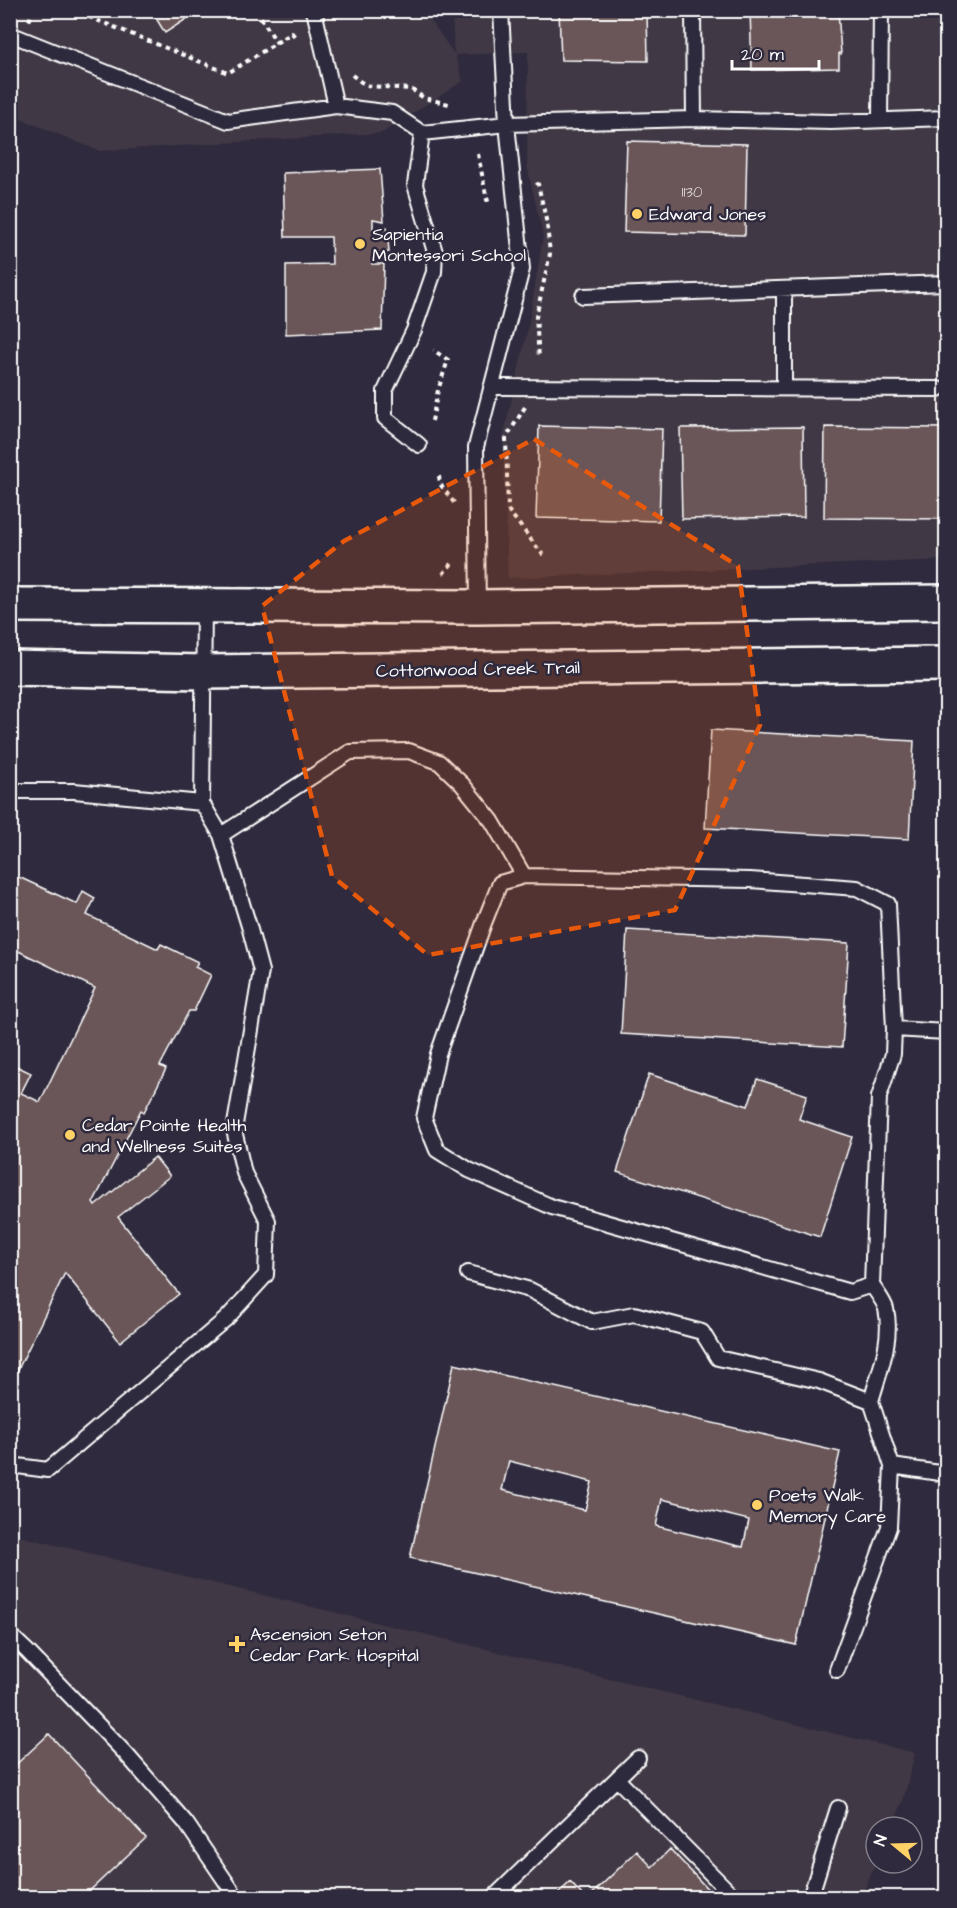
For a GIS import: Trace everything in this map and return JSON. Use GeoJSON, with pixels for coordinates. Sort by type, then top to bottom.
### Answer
{"type":"FeatureCollection","features":[{"type":"Feature","properties":{"kind":"street"},"geometry":{"type":"LineString","coordinates":[[10,606],[478,606],[946,602]]}},
{"type":"Feature","properties":{"kind":"street","name":"Cottonwood Creek Trail"},"geometry":{"type":"LineString","coordinates":[[10,668],[204,672],[946,664]]}},
{"type":"Feature","properties":{"kind":"lane"},"geometry":{"type":"LineString","coordinates":[[312,10],[336,106]]}},
{"type":"Feature","properties":{"kind":"lane"},"geometry":{"type":"LineString","coordinates":[[478,606],[476,447],[522,269],[507,124],[501,10]]}},
{"type":"Feature","properties":{"kind":"lane"},"geometry":{"type":"LineString","coordinates":[[693,10],[694,119]]}},
{"type":"Feature","properties":{"kind":"lane"},"geometry":{"type":"LineString","coordinates":[[880,120],[881,10]]}},
{"type":"Feature","properties":{"kind":"lane"},"geometry":{"type":"LineString","coordinates":[[10,34],[228,122],[336,106],[392,113],[422,133],[507,124],[694,119],[831,122],[946,118]]}},
{"type":"Feature","properties":{"kind":"lane"},"geometry":{"type":"LineString","coordinates":[[419,445],[385,418],[385,392],[414,330],[434,272],[435,252],[414,185],[422,133]]}},
{"type":"Feature","properties":{"kind":"lane"},"geometry":{"type":"LineString","coordinates":[[583,296],[946,283]]}},
{"type":"Feature","properties":{"kind":"lane"},"geometry":{"type":"LineString","coordinates":[[784,289],[784,388]]}},
{"type":"Feature","properties":{"kind":"lane"},"geometry":{"type":"LineString","coordinates":[[491,387],[938,389]]}},
{"type":"Feature","properties":{"kind":"lane"},"geometry":{"type":"LineString","coordinates":[[10,1466],[48,1470],[227,1318],[266,1275],[268,1221],[244,1173],[234,1130],[261,971],[221,835],[201,803],[204,606]]}},
{"type":"Feature","properties":{"kind":"lane"},"geometry":{"type":"LineString","coordinates":[[221,835],[350,752],[409,751],[440,762],[462,784],[492,821],[524,876]]}},
{"type":"Feature","properties":{"kind":"lane"},"geometry":{"type":"LineString","coordinates":[[10,791],[74,791],[201,803]]}},
{"type":"Feature","properties":{"kind":"lane"},"geometry":{"type":"LineString","coordinates":[[837,1670],[888,1527],[892,1466],[871,1401],[887,1336],[886,1308],[872,1285],[879,1097],[892,1054],[894,1029],[888,904],[857,888],[750,880],[524,876],[500,883],[438,1054],[424,1118],[437,1150],[469,1170],[552,1207],[850,1292],[872,1285]]}},
{"type":"Feature","properties":{"kind":"lane"},"geometry":{"type":"LineString","coordinates":[[894,1029],[946,1032]]}},
{"type":"Feature","properties":{"kind":"lane"},"geometry":{"type":"LineString","coordinates":[[468,1273],[530,1290],[592,1322],[634,1314],[702,1332],[718,1358],[819,1381],[871,1401]]}},
{"type":"Feature","properties":{"kind":"lane"},"geometry":{"type":"LineString","coordinates":[[892,1466],[946,1474]]}},
{"type":"Feature","properties":{"kind":"lane"},"geometry":{"type":"LineString","coordinates":[[10,1635],[126,1754],[186,1823],[233,1892],[218,1898]]}},
{"type":"Feature","properties":{"kind":"lane"},"geometry":{"type":"LineString","coordinates":[[493,1898],[638,1758]]}},
{"type":"Feature","properties":{"kind":"lane"},"geometry":{"type":"LineString","coordinates":[[617,1779],[735,1898]]}},
{"type":"Feature","properties":{"kind":"lane"},"geometry":{"type":"LineString","coordinates":[[810,1898],[838,1808]]}},
{"type":"Feature","properties":{"kind":"path"},"geometry":{"type":"LineString","coordinates":[[72,10],[228,73],[292,33],[301,44]]}},
{"type":"Feature","properties":{"kind":"path"},"geometry":{"type":"LineString","coordinates":[[256,10],[276,42]]}},
{"type":"Feature","properties":{"kind":"path"},"geometry":{"type":"LineString","coordinates":[[348,68],[353,76],[370,86],[411,89],[424,98],[453,105]]}},
{"type":"Feature","properties":{"kind":"path"},"geometry":{"type":"LineString","coordinates":[[478,154],[487,200],[490,199]]}},
{"type":"Feature","properties":{"kind":"path"},"geometry":{"type":"LineString","coordinates":[[432,422],[438,390],[448,360],[433,350]]}},
{"type":"Feature","properties":{"kind":"path"},"geometry":{"type":"LineString","coordinates":[[526,406],[506,438],[508,510],[543,555]]}},
{"type":"Feature","properties":{"kind":"path"},"geometry":{"type":"LineString","coordinates":[[439,476],[440,484],[458,509]]}},
{"type":"Feature","properties":{"kind":"path"},"geometry":{"type":"LineString","coordinates":[[443,574],[453,563],[456,554]]}},
{"type":"Feature","properties":{"kind":"highlighted area"},"geometry":{"type":"Polygon","coordinates":[[[534,439],[738,566],[760,725],[675,910],[428,955],[332,876],[262,606],[344,541],[534,439]]]}},
{"type":"Feature","properties":{"kind":"shaded area"},"geometry":{"type":"Polygon","coordinates":[[[10,11],[424,11],[454,54],[452,11],[946,11],[946,560],[508,578],[503,437],[528,328],[543,236],[527,166],[528,52],[455,55],[463,81],[382,133],[99,151],[11,115],[10,11]]]}},
{"type":"Feature","properties":{"kind":"shaded area","name":"Ascension Seton Cedar Park Hospital"},"geometry":{"type":"Polygon","coordinates":[[[11,1534],[915,1753],[903,1801],[897,1815],[864,1815],[864,1875],[871,1875],[861,1897],[11,1898],[11,1534]]]}},
{"type":"Feature","properties":{"kind":"building"},"geometry":{"type":"Polygon","coordinates":[[[151,10],[200,10],[165,33],[151,10]]]}},
{"type":"Feature","properties":{"kind":"building"},"geometry":{"type":"Polygon","coordinates":[[[559,10],[647,10],[648,61],[561,60],[559,10]]]}},
{"type":"Feature","properties":{"kind":"building"},"geometry":{"type":"Polygon","coordinates":[[[750,10],[838,10],[841,54],[839,53],[839,68],[752,70],[750,10]]]}},
{"type":"Feature","properties":{"kind":"building"},"geometry":{"type":"Polygon","coordinates":[[[627,141],[747,144],[745,235],[624,232],[627,141]]]}},
{"type":"Feature","properties":{"kind":"building","name":"Sapientia Montessori School"},"geometry":{"type":"Polygon","coordinates":[[[380,169],[384,221],[373,219],[373,229],[387,227],[389,252],[374,254],[372,264],[384,264],[382,330],[286,334],[286,265],[332,264],[331,237],[285,237],[283,173],[380,169]]]}},
{"type":"Feature","properties":{"kind":"building"},"geometry":{"type":"Polygon","coordinates":[[[539,426],[662,429],[659,521],[536,518],[539,426]]]}},
{"type":"Feature","properties":{"kind":"building"},"geometry":{"type":"Polygon","coordinates":[[[803,427],[804,517],[682,519],[680,428],[803,427]]]}},
{"type":"Feature","properties":{"kind":"building"},"geometry":{"type":"Polygon","coordinates":[[[825,427],[946,428],[946,519],[824,518],[825,427]]]}},
{"type":"Feature","properties":{"kind":"building"},"geometry":{"type":"Polygon","coordinates":[[[711,730],[914,741],[909,839],[705,828],[711,730]]]}},
{"type":"Feature","properties":{"kind":"building","name":"Cedar Pointe Health and Wellness Suites"},"geometry":{"type":"Polygon","coordinates":[[[10,873],[77,904],[83,891],[95,898],[87,915],[158,949],[161,944],[198,962],[195,967],[211,975],[194,1011],[189,1011],[160,1066],[166,1069],[144,1112],[141,1110],[93,1203],[95,1206],[155,1157],[170,1176],[118,1217],[179,1294],[120,1342],[65,1273],[10,1386],[10,1063],[31,1073],[21,1093],[40,1102],[95,988],[10,947],[10,873]]]}},
{"type":"Feature","properties":{"kind":"building"},"geometry":{"type":"Polygon","coordinates":[[[627,930],[849,943],[842,1047],[621,1034],[627,930]]]}},
{"type":"Feature","properties":{"kind":"building"},"geometry":{"type":"Polygon","coordinates":[[[649,1074],[748,1106],[757,1079],[807,1095],[799,1119],[852,1137],[820,1237],[617,1172],[649,1074]]]}},
{"type":"Feature","properties":{"kind":"building","name":"Poets Walk Memory Care"},"geometry":{"type":"Polygon","coordinates":[[[454,1364],[840,1452],[796,1645],[410,1558],[454,1364]],[[509,1461],[502,1490],[585,1510],[592,1482],[509,1461]],[[662,1499],[656,1526],[743,1547],[749,1520],[662,1499]]]}},
{"type":"Feature","properties":{"kind":"building"},"geometry":{"type":"Polygon","coordinates":[[[49,1734],[146,1838],[82,1898],[10,1898],[10,1770],[49,1734]]]}},
{"type":"Feature","properties":{"kind":"building"},"geometry":{"type":"Polygon","coordinates":[[[670,1849],[716,1898],[588,1898],[637,1851],[652,1867],[670,1849]]]}},
{"type":"Feature","properties":{"kind":"building"},"geometry":{"type":"Polygon","coordinates":[[[570,1882],[585,1898],[554,1898],[570,1882]]]}},
{"type":"Feature","properties":{"kind":"place","name":"Edward Jones"},"geometry":{"type":"Point","coordinates":[637,214]}},
{"type":"Feature","properties":{"kind":"place","name":"Sapientia Montessori School"},"geometry":{"type":"Point","coordinates":[360,244]}},
{"type":"Feature","properties":{"kind":"place","name":"Cedar Pointe Health and Wellness Suites"},"geometry":{"type":"Point","coordinates":[70,1135]}},
{"type":"Feature","properties":{"kind":"place","name":"Poets Walk Memory Care"},"geometry":{"type":"Point","coordinates":[757,1505]}},
{"type":"Feature","properties":{"kind":"place","name":"Ascension Seton Cedar Park Hospital"},"geometry":{"type":"Point","coordinates":[237,1644]}}]}
